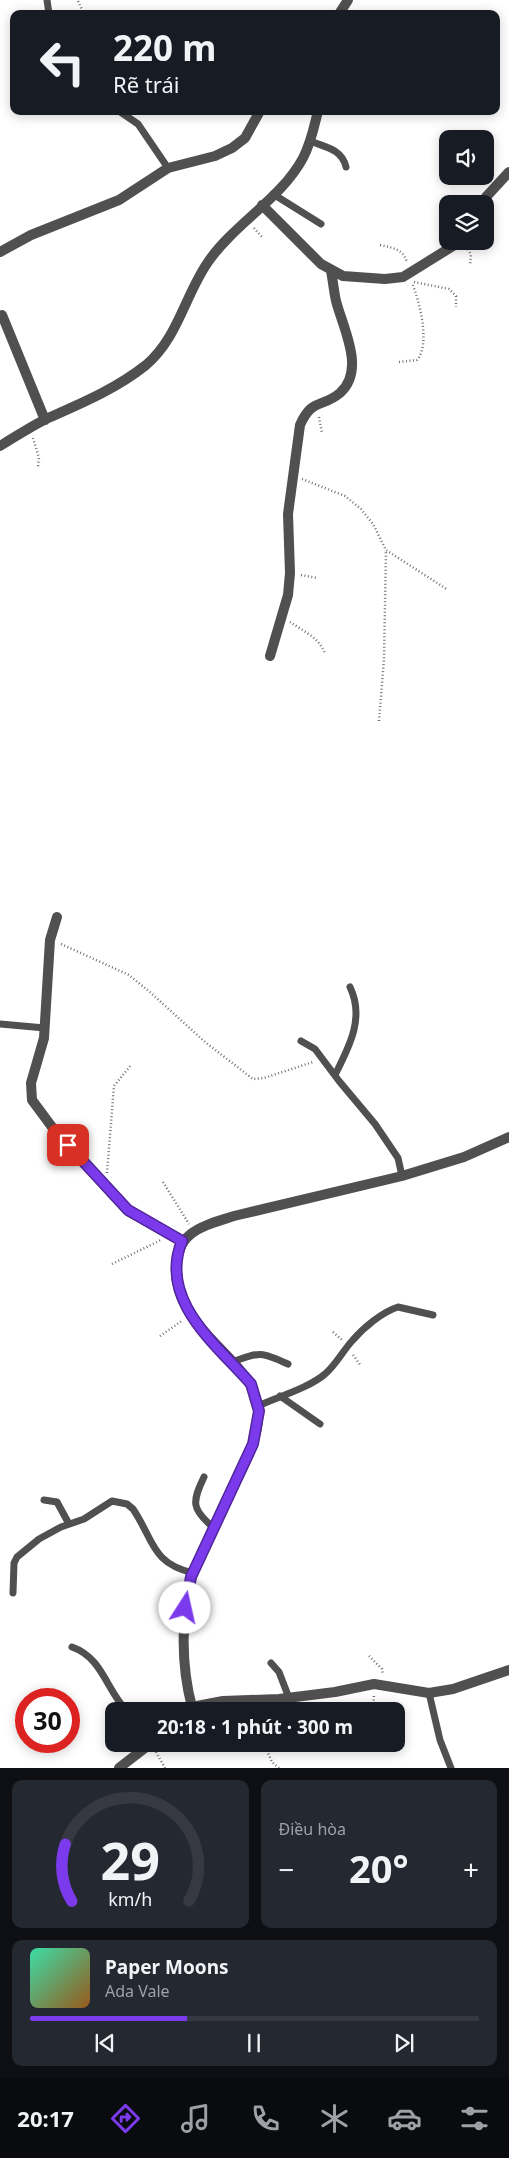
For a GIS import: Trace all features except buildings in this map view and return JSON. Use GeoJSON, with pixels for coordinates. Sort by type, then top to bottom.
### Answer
{"type":"FeatureCollection","features":[{"type":"Feature","properties":{"kind":"street"},"geometry":{"type":"LineString","coordinates":[[0,252],[31,235],[119,200],[168,168],[214,156],[232,148],[245,138],[258,115]]}},
{"type":"Feature","properties":{"kind":"street"},"geometry":{"type":"LineString","coordinates":[[0,446],[45,420],[72,410],[130,377],[157,354],[174,329],[201,272],[210,259],[294,172],[310,142],[317,115]]}},
{"type":"Feature","properties":{"kind":"street"},"geometry":{"type":"LineString","coordinates":[[488,195],[509,172]]}},
{"type":"Feature","properties":{"kind":"street"},"geometry":{"type":"LineString","coordinates":[[262,205],[331,271],[343,276],[385,279],[408,274],[449,250]]}},
{"type":"Feature","properties":{"kind":"street"},"geometry":{"type":"LineString","coordinates":[[270,656],[282,617],[290,573],[288,514],[300,425],[306,413],[317,404],[340,393],[349,383],[352,366],[352,352],[336,300],[331,271]]}},
{"type":"Feature","properties":{"kind":"street"},"geometry":{"type":"LineString","coordinates":[[1,313],[45,420]]}},
{"type":"Feature","properties":{"kind":"street"},"geometry":{"type":"LineString","coordinates":[[58,917],[50,940],[45,1028],[31,1084],[32,1100],[56,1131],[128,1210],[182,1241]]}},
{"type":"Feature","properties":{"kind":"street"},"geometry":{"type":"LineString","coordinates":[[188,1702],[184,1620],[186,1596],[193,1573],[253,1444],[257,1426],[258,1406],[251,1384],[191,1315],[181,1298],[176,1280],[176,1260],[182,1241],[193,1232],[234,1216],[402,1176],[464,1157],[509,1137]]}},
{"type":"Feature","properties":{"kind":"street"},"geometry":{"type":"LineString","coordinates":[[219,1702],[289,1698],[379,1684],[429,1693],[453,1689],[509,1670]]}},
{"type":"Feature","properties":{"kind":"street"},"geometry":{"type":"LineString","coordinates":[[119,1768],[140,1752]]}},
{"type":"Feature","properties":{"kind":"lane"},"geometry":{"type":"LineString","coordinates":[[125,115],[138,124],[168,168]]}},
{"type":"Feature","properties":{"kind":"lane"},"geometry":{"type":"LineString","coordinates":[[310,142],[339,153],[344,158],[346,167]]}},
{"type":"Feature","properties":{"kind":"lane"},"geometry":{"type":"LineString","coordinates":[[274,194],[320,224]]}},
{"type":"Feature","properties":{"kind":"lane"},"geometry":{"type":"LineString","coordinates":[[335,1075],[350,1045],[357,1020],[357,1004],[350,987]]}},
{"type":"Feature","properties":{"kind":"lane"},"geometry":{"type":"LineString","coordinates":[[0,1024],[45,1028]]}},
{"type":"Feature","properties":{"kind":"lane"},"geometry":{"type":"LineString","coordinates":[[301,1041],[315,1049],[392,1146],[398,1158],[402,1176]]}},
{"type":"Feature","properties":{"kind":"lane"},"geometry":{"type":"LineString","coordinates":[[258,1406],[320,1378],[330,1370],[352,1341],[369,1325],[393,1309],[398,1307],[433,1315]]}},
{"type":"Feature","properties":{"kind":"lane"},"geometry":{"type":"LineString","coordinates":[[232,1362],[257,1353],[265,1354],[288,1364]]}},
{"type":"Feature","properties":{"kind":"lane"},"geometry":{"type":"LineString","coordinates":[[280,1396],[320,1424]]}},
{"type":"Feature","properties":{"kind":"lane"},"geometry":{"type":"LineString","coordinates":[[204,1477],[194,1500],[195,1506],[202,1518],[214,1528]]}},
{"type":"Feature","properties":{"kind":"lane"},"geometry":{"type":"LineString","coordinates":[[44,1500],[51,1499],[57,1502],[69,1524]]}},
{"type":"Feature","properties":{"kind":"lane"},"geometry":{"type":"LineString","coordinates":[[13,1593],[14,1563],[17,1557],[39,1539],[69,1524],[84,1519],[112,1501],[127,1504],[138,1516],[164,1561],[178,1569],[193,1573]]}},
{"type":"Feature","properties":{"kind":"lane"},"geometry":{"type":"LineString","coordinates":[[72,1647],[88,1654],[97,1663],[121,1702]]}},
{"type":"Feature","properties":{"kind":"lane"},"geometry":{"type":"LineString","coordinates":[[271,1663],[279,1672],[289,1698]]}},
{"type":"Feature","properties":{"kind":"lane"},"geometry":{"type":"LineString","coordinates":[[429,1693],[440,1740],[451,1768]]}},
{"type":"Feature","properties":{"kind":"path"},"geometry":{"type":"LineString","coordinates":[[380,245],[398,249],[404,253],[408,274]]}},
{"type":"Feature","properties":{"kind":"path"},"geometry":{"type":"LineString","coordinates":[[468,250],[471,255],[470,264]]}},
{"type":"Feature","properties":{"kind":"path"},"geometry":{"type":"LineString","coordinates":[[399,362],[417,360],[422,353],[422,316],[411,282],[449,289],[456,296],[456,307]]}},
{"type":"Feature","properties":{"kind":"path"},"geometry":{"type":"LineString","coordinates":[[317,404],[322,432]]}},
{"type":"Feature","properties":{"kind":"path"},"geometry":{"type":"LineString","coordinates":[[30,429],[39,458],[38,467]]}},
{"type":"Feature","properties":{"kind":"path"},"geometry":{"type":"LineString","coordinates":[[292,475],[345,496],[373,524],[386,550],[384,659],[378,721]]}},
{"type":"Feature","properties":{"kind":"path"},"geometry":{"type":"LineString","coordinates":[[386,550],[448,590]]}},
{"type":"Feature","properties":{"kind":"path"},"geometry":{"type":"LineString","coordinates":[[290,573],[317,578]]}},
{"type":"Feature","properties":{"kind":"path"},"geometry":{"type":"LineString","coordinates":[[282,617],[318,642],[323,647],[325,654]]}},
{"type":"Feature","properties":{"kind":"path"},"geometry":{"type":"LineString","coordinates":[[50,940],[129,975],[204,1042],[253,1079],[264,1078],[299,1065],[324,1060]]}},
{"type":"Feature","properties":{"kind":"path"},"geometry":{"type":"LineString","coordinates":[[106,1187],[114,1086],[131,1065]]}},
{"type":"Feature","properties":{"kind":"path"},"geometry":{"type":"LineString","coordinates":[[163,1182],[193,1232]]}},
{"type":"Feature","properties":{"kind":"path"},"geometry":{"type":"LineString","coordinates":[[112,1264],[171,1235]]}},
{"type":"Feature","properties":{"kind":"path"},"geometry":{"type":"LineString","coordinates":[[160,1336],[191,1315]]}},
{"type":"Feature","properties":{"kind":"path"},"geometry":{"type":"LineString","coordinates":[[369,1656],[382,1669],[376,1702]]}},
{"type":"Feature","properties":{"kind":"path"},"geometry":{"type":"LineString","coordinates":[[156,1752],[165,1768]]}},
{"type":"Feature","properties":{"kind":"path"},"geometry":{"type":"LineString","coordinates":[[268,1752],[272,1762],[279,1768]]}},
{"type":"Feature","properties":{"kind":"route"},"geometry":{"type":"LineString","coordinates":[[68,1145],[128,1210],[182,1241],[176,1260],[176,1280],[181,1298],[191,1315],[251,1384],[255,1394],[259,1411],[253,1444],[191,1577],[185,1608]]}}]}
